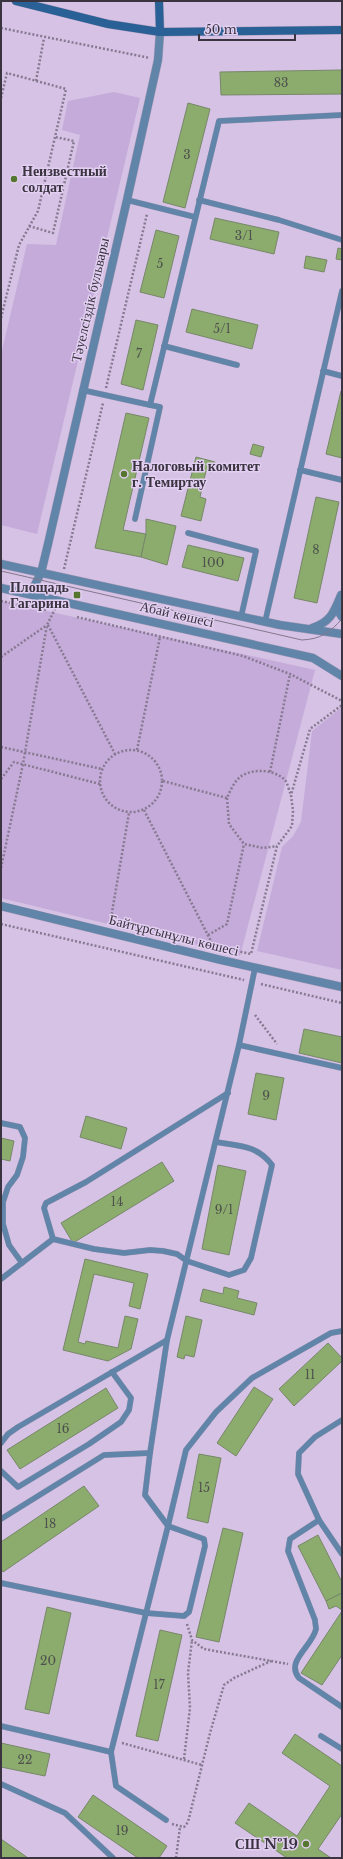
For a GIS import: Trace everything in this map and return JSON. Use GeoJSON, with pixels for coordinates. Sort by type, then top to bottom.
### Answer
{"type":"FeatureCollection","features":[{"type":"Feature","properties":{"kind":"main road"},"geometry":{"type":"LineString","coordinates":[[16,1],[108,24],[160,32],[342,30]]}},
{"type":"Feature","properties":{"kind":"main road"},"geometry":{"type":"LineString","coordinates":[[159,1],[160,32]]}},
{"type":"Feature","properties":{"kind":"street","name":"Тәуелсіздік бульвары"},"geometry":{"type":"LineString","coordinates":[[30,594],[41,573],[158,60],[160,32]]}},
{"type":"Feature","properties":{"kind":"street","name":"Абай көшесі"},"geometry":{"type":"LineString","coordinates":[[1,564],[265,622],[342,634]]}},
{"type":"Feature","properties":{"kind":"street","name":"Абай көшесі"},"geometry":{"type":"LineString","coordinates":[[1,588],[313,658],[341,673]]}},
{"type":"Feature","properties":{"kind":"street"},"geometry":{"type":"LineString","coordinates":[[342,593],[340,614],[342,617]]}},
{"type":"Feature","properties":{"kind":"street"},"geometry":{"type":"LineString","coordinates":[[309,629],[327,621],[342,593]]}},
{"type":"Feature","properties":{"kind":"street","name":"Байтұрсынұлы көшесі"},"geometry":{"type":"LineString","coordinates":[[1,906],[221,960],[342,987]]}},
{"type":"Feature","properties":{"kind":"lane"},"geometry":{"type":"LineString","coordinates":[[150,405],[219,121],[342,115]]}},
{"type":"Feature","properties":{"kind":"lane"},"geometry":{"type":"LineString","coordinates":[[127,200],[195,217]]}},
{"type":"Feature","properties":{"kind":"lane"},"geometry":{"type":"LineString","coordinates":[[199,200],[279,220],[342,240]]}},
{"type":"Feature","properties":{"kind":"lane"},"geometry":{"type":"LineString","coordinates":[[265,622],[342,290]]}},
{"type":"Feature","properties":{"kind":"lane"},"geometry":{"type":"LineString","coordinates":[[164,346],[237,364]]}},
{"type":"Feature","properties":{"kind":"lane"},"geometry":{"type":"LineString","coordinates":[[323,371],[342,376]]}},
{"type":"Feature","properties":{"kind":"lane"},"geometry":{"type":"LineString","coordinates":[[82,390],[160,407],[135,519]]}},
{"type":"Feature","properties":{"kind":"lane"},"geometry":{"type":"LineString","coordinates":[[300,470],[342,480]]}},
{"type":"Feature","properties":{"kind":"lane"},"geometry":{"type":"LineString","coordinates":[[188,533],[256,551],[241,617]]}},
{"type":"Feature","properties":{"kind":"lane"},"geometry":{"type":"LineString","coordinates":[[1,1583],[146,1613],[184,1616],[189,1612],[205,1546],[204,1539],[168,1526],[145,1495],[167,1340],[228,1093],[255,968]]}},
{"type":"Feature","properties":{"kind":"lane"},"geometry":{"type":"LineString","coordinates":[[239,1045],[342,1068]]}},
{"type":"Feature","properties":{"kind":"lane"},"geometry":{"type":"LineString","coordinates":[[53,1239],[44,1208],[46,1203],[86,1182],[228,1093]]}},
{"type":"Feature","properties":{"kind":"lane"},"geometry":{"type":"LineString","coordinates":[[1,1123],[20,1127],[25,1138],[21,1163],[17,1175],[8,1187],[3,1202],[3,1224],[9,1245],[22,1263]]}},
{"type":"Feature","properties":{"kind":"lane"},"geometry":{"type":"LineString","coordinates":[[53,1239],[94,1249],[124,1253],[150,1250],[177,1254],[187,1261],[228,1275],[244,1270],[251,1258],[272,1165],[264,1155],[245,1147],[216,1142]]}},
{"type":"Feature","properties":{"kind":"lane"},"geometry":{"type":"LineString","coordinates":[[1,1279],[53,1239]]}},
{"type":"Feature","properties":{"kind":"lane"},"geometry":{"type":"LineString","coordinates":[[166,1820],[116,1786],[111,1752],[186,1450],[216,1412],[252,1378],[331,1333],[342,1331]]}},
{"type":"Feature","properties":{"kind":"lane"},"geometry":{"type":"LineString","coordinates":[[1,1443],[8,1434],[18,1427],[167,1340]]}},
{"type":"Feature","properties":{"kind":"lane"},"geometry":{"type":"LineString","coordinates":[[1,1471],[18,1487],[89,1444],[121,1422],[129,1410],[131,1398],[112,1372]]}},
{"type":"Feature","properties":{"kind":"lane"},"geometry":{"type":"LineString","coordinates":[[342,1420],[315,1437],[299,1453],[298,1474],[319,1520],[342,1554]]}},
{"type":"Feature","properties":{"kind":"lane"},"geometry":{"type":"LineString","coordinates":[[1,1519],[104,1455],[150,1453]]}},
{"type":"Feature","properties":{"kind":"lane"},"geometry":{"type":"LineString","coordinates":[[319,1520],[290,1539],[288,1551],[316,1620],[316,1630],[294,1665],[294,1672],[298,1678],[342,1707]]}},
{"type":"Feature","properties":{"kind":"lane"},"geometry":{"type":"LineString","coordinates":[[1,1726],[111,1752]]}},
{"type":"Feature","properties":{"kind":"lane"},"geometry":{"type":"LineString","coordinates":[[321,1736],[342,1749]]}},
{"type":"Feature","properties":{"kind":"lane"},"geometry":{"type":"LineString","coordinates":[[1,1784],[65,1813],[113,1858]]}},
{"type":"Feature","properties":{"kind":"path"},"geometry":{"type":"LineString","coordinates":[[1,28],[44,38],[158,60]]}},
{"type":"Feature","properties":{"kind":"path"},"geometry":{"type":"LineString","coordinates":[[36,81],[44,38]]}},
{"type":"Feature","properties":{"kind":"path"},"geometry":{"type":"LineString","coordinates":[[1,98],[7,73],[66,89],[38,211],[19,245],[1,318]]}},
{"type":"Feature","properties":{"kind":"path"},"geometry":{"type":"LineString","coordinates":[[29,226],[53,233],[74,141],[55,137]]}},
{"type":"Feature","properties":{"kind":"path"},"geometry":{"type":"LineString","coordinates":[[1,601],[60,613]]}},
{"type":"Feature","properties":{"kind":"path"},"geometry":{"type":"LineString","coordinates":[[73,616],[243,656],[290,674],[342,701]]}},
{"type":"Feature","properties":{"kind":"path"},"geometry":{"type":"LineString","coordinates":[[1,657],[47,625]]}},
{"type":"Feature","properties":{"kind":"path"},"geometry":{"type":"LineString","coordinates":[[1,868],[23,764],[47,625]]}},
{"type":"Feature","properties":{"kind":"path"},"geometry":{"type":"LineString","coordinates":[[47,625],[115,754]]}},
{"type":"Feature","properties":{"kind":"path"},"geometry":{"type":"LineString","coordinates":[[137,750],[160,637]]}},
{"type":"Feature","properties":{"kind":"path"},"geometry":{"type":"LineString","coordinates":[[270,772],[290,674]]}},
{"type":"Feature","properties":{"kind":"path"},"geometry":{"type":"LineString","coordinates":[[291,795],[310,729],[342,705]]}},
{"type":"Feature","properties":{"kind":"path"},"geometry":{"type":"LineString","coordinates":[[1,747],[102,769]]}},
{"type":"Feature","properties":{"kind":"path"},"geometry":{"type":"LineString","coordinates":[[126,750],[137,750],[147,754],[155,761],[161,771],[163,781],[158,797],[152,805],[144,810],[129,813],[115,808],[104,798],[100,784],[102,769],[107,760],[115,754],[126,750]]}},
{"type":"Feature","properties":{"kind":"path"},"geometry":{"type":"LineString","coordinates":[[1,779],[14,762],[100,784]]}},
{"type":"Feature","properties":{"kind":"path"},"geometry":{"type":"LineString","coordinates":[[213,946],[251,954],[277,846],[292,826],[293,811],[291,795],[285,780],[270,772],[257,771],[241,777],[232,786],[227,798],[229,824],[244,844],[263,848],[277,846]]}},
{"type":"Feature","properties":{"kind":"path"},"geometry":{"type":"LineString","coordinates":[[163,781],[227,798]]}},
{"type":"Feature","properties":{"kind":"path"},"geometry":{"type":"LineString","coordinates":[[144,810],[221,960]]}},
{"type":"Feature","properties":{"kind":"path"},"geometry":{"type":"LineString","coordinates":[[111,918],[129,813]]}},
{"type":"Feature","properties":{"kind":"path"},"geometry":{"type":"LineString","coordinates":[[208,935],[227,924],[244,844]]}},
{"type":"Feature","properties":{"kind":"path"},"geometry":{"type":"LineString","coordinates":[[1,924],[342,1002]]}},
{"type":"Feature","properties":{"kind":"path"},"geometry":{"type":"LineString","coordinates":[[247,1005],[285,1055]]}},
{"type":"Feature","properties":{"kind":"path"},"geometry":{"type":"LineString","coordinates":[[184,1616],[192,1640],[188,1672],[190,1708],[184,1759]]}},
{"type":"Feature","properties":{"kind":"path"},"geometry":{"type":"LineString","coordinates":[[192,1640],[204,1649],[294,1665]]}},
{"type":"Feature","properties":{"kind":"path"},"geometry":{"type":"LineString","coordinates":[[166,1820],[180,1827],[184,1827],[188,1822],[224,1685],[234,1678],[271,1661]]}},
{"type":"Feature","properties":{"kind":"path"},"geometry":{"type":"LineString","coordinates":[[114,1740],[202,1765]]}},
{"type":"Feature","properties":{"kind":"path"},"geometry":{"type":"LineString","coordinates":[[176,1858],[180,1827]]}},
{"type":"Feature","properties":{"kind":"shaded area"},"geometry":{"type":"Polygon","coordinates":[[[114,92],[140,98],[37,534],[1,525],[1,355],[27,244],[56,245],[80,135],[62,130],[68,101],[114,92]]]}},
{"type":"Feature","properties":{"kind":"shaded area"},"geometry":{"type":"Polygon","coordinates":[[[1,601],[315,670],[240,956],[1,898],[1,601]]]}},
{"type":"Feature","properties":{"kind":"shaded area"},"geometry":{"type":"Polygon","coordinates":[[[342,707],[342,970],[257,951],[282,847],[293,836],[301,822],[312,731],[342,707]]]}},
{"type":"Feature","properties":{"kind":"building"},"geometry":{"type":"Polygon","coordinates":[[[342,70],[342,94],[221,95],[220,72],[342,70]]]}},
{"type":"Feature","properties":{"kind":"building"},"geometry":{"type":"Polygon","coordinates":[[[188,103],[210,109],[185,208],[163,202],[188,103]]]}},
{"type":"Feature","properties":{"kind":"building"},"geometry":{"type":"Polygon","coordinates":[[[215,218],[279,232],[274,254],[210,239],[215,218]]]}},
{"type":"Feature","properties":{"kind":"building"},"geometry":{"type":"Polygon","coordinates":[[[156,230],[179,236],[164,298],[140,292],[156,230]]]}},
{"type":"Feature","properties":{"kind":"building"},"geometry":{"type":"Polygon","coordinates":[[[338,248],[342,249],[342,260],[336,259],[338,248]]]}},
{"type":"Feature","properties":{"kind":"building"},"geometry":{"type":"Polygon","coordinates":[[[306,256],[327,260],[324,272],[304,268],[306,256]]]}},
{"type":"Feature","properties":{"kind":"building"},"geometry":{"type":"Polygon","coordinates":[[[192,309],[258,325],[252,349],[186,332],[192,309]]]}},
{"type":"Feature","properties":{"kind":"building"},"geometry":{"type":"Polygon","coordinates":[[[136,320],[158,325],[143,390],[121,384],[136,320]]]}},
{"type":"Feature","properties":{"kind":"building"},"geometry":{"type":"Polygon","coordinates":[[[342,391],[342,458],[326,454],[342,391]]]}},
{"type":"Feature","properties":{"kind":"building","name":"Налоговый комитет г. Темиртау"},"geometry":{"type":"Polygon","coordinates":[[[126,413],[149,418],[123,530],[146,534],[141,557],[95,548],[126,413]]]}},
{"type":"Feature","properties":{"kind":"building"},"geometry":{"type":"Polygon","coordinates":[[[253,444],[264,447],[261,457],[250,454],[253,444]]]}},
{"type":"Feature","properties":{"kind":"building"},"geometry":{"type":"Polygon","coordinates":[[[196,457],[215,462],[212,472],[206,471],[200,497],[206,499],[201,521],[181,516],[196,457]]]}},
{"type":"Feature","properties":{"kind":"building"},"geometry":{"type":"Polygon","coordinates":[[[316,497],[339,502],[317,603],[294,598],[316,497]]]}},
{"type":"Feature","properties":{"kind":"building"},"geometry":{"type":"Polygon","coordinates":[[[146,519],[176,526],[167,565],[141,557],[146,534],[146,519]]]}},
{"type":"Feature","properties":{"kind":"building"},"geometry":{"type":"Polygon","coordinates":[[[188,545],[244,558],[238,581],[182,567],[188,545]]]}},
{"type":"Feature","properties":{"kind":"building"},"geometry":{"type":"Polygon","coordinates":[[[304,1029],[342,1037],[342,1063],[299,1053],[304,1029]]]}},
{"type":"Feature","properties":{"kind":"building"},"geometry":{"type":"Polygon","coordinates":[[[256,1073],[284,1078],[276,1120],[248,1114],[256,1073]]]}},
{"type":"Feature","properties":{"kind":"building"},"geometry":{"type":"Polygon","coordinates":[[[86,1116],[127,1128],[121,1149],[80,1137],[86,1116]]]}},
{"type":"Feature","properties":{"kind":"building"},"geometry":{"type":"Polygon","coordinates":[[[1,1138],[14,1141],[10,1161],[1,1159],[1,1138]]]}},
{"type":"Feature","properties":{"kind":"building"},"geometry":{"type":"Polygon","coordinates":[[[162,1162],[174,1181],[73,1243],[61,1223],[162,1162]]]}},
{"type":"Feature","properties":{"kind":"building"},"geometry":{"type":"Polygon","coordinates":[[[218,1165],[246,1171],[229,1255],[202,1249],[218,1165]]]}},
{"type":"Feature","properties":{"kind":"building"},"geometry":{"type":"Polygon","coordinates":[[[85,1259],[148,1274],[140,1309],[129,1306],[134,1283],[94,1274],[78,1342],[85,1344],[86,1341],[118,1348],[125,1316],[138,1319],[131,1349],[108,1361],[63,1350],[85,1259]]]}},
{"type":"Feature","properties":{"kind":"building"},"geometry":{"type":"Polygon","coordinates":[[[224,1287],[239,1291],[237,1298],[257,1303],[254,1315],[200,1301],[203,1289],[223,1294],[224,1287]]]}},
{"type":"Feature","properties":{"kind":"building"},"geometry":{"type":"Polygon","coordinates":[[[186,1316],[202,1320],[194,1357],[185,1355],[184,1359],[177,1357],[186,1316]]]}},
{"type":"Feature","properties":{"kind":"building"},"geometry":{"type":"Polygon","coordinates":[[[328,1343],[342,1358],[342,1361],[294,1406],[279,1389],[328,1343]]]}},
{"type":"Feature","properties":{"kind":"building"},"geometry":{"type":"Polygon","coordinates":[[[254,1387],[273,1399],[236,1456],[217,1443],[254,1387]]]}},
{"type":"Feature","properties":{"kind":"building"},"geometry":{"type":"Polygon","coordinates":[[[106,1388],[118,1408],[20,1469],[7,1450],[106,1388]]]}},
{"type":"Feature","properties":{"kind":"building"},"geometry":{"type":"Polygon","coordinates":[[[199,1454],[221,1458],[208,1523],[187,1518],[199,1454]]]}},
{"type":"Feature","properties":{"kind":"building"},"geometry":{"type":"Polygon","coordinates":[[[84,1486],[99,1506],[3,1572],[1,1569],[1,1542],[84,1486]]]}},
{"type":"Feature","properties":{"kind":"building"},"geometry":{"type":"Polygon","coordinates":[[[223,1528],[243,1533],[219,1642],[196,1637],[223,1528]]]}},
{"type":"Feature","properties":{"kind":"building"},"geometry":{"type":"Polygon","coordinates":[[[318,1535],[342,1582],[342,1593],[326,1601],[298,1546],[318,1535]]]}},
{"type":"Feature","properties":{"kind":"building"},"geometry":{"type":"Polygon","coordinates":[[[342,1593],[342,1610],[336,1606],[329,1609],[326,1601],[342,1593]]]}},
{"type":"Feature","properties":{"kind":"building"},"geometry":{"type":"Polygon","coordinates":[[[47,1607],[71,1613],[49,1714],[25,1709],[47,1607]]]}},
{"type":"Feature","properties":{"kind":"building"},"geometry":{"type":"Polygon","coordinates":[[[342,1611],[342,1655],[322,1685],[301,1673],[342,1611]]]}},
{"type":"Feature","properties":{"kind":"building"},"geometry":{"type":"Polygon","coordinates":[[[160,1630],[182,1635],[158,1741],[136,1736],[160,1630]]]}},
{"type":"Feature","properties":{"kind":"building"},"geometry":{"type":"Polygon","coordinates":[[[295,1734],[342,1766],[342,1814],[318,1849],[331,1858],[287,1858],[235,1823],[249,1803],[297,1836],[330,1786],[282,1753],[295,1734]]]}},
{"type":"Feature","properties":{"kind":"building"},"geometry":{"type":"Polygon","coordinates":[[[1,1743],[50,1754],[45,1776],[1,1767],[1,1743]]]}},
{"type":"Feature","properties":{"kind":"building"},"geometry":{"type":"Polygon","coordinates":[[[93,1795],[167,1846],[159,1858],[138,1858],[78,1817],[93,1795]]]}},
{"type":"Feature","properties":{"kind":"building"},"geometry":{"type":"Polygon","coordinates":[[[1,1839],[28,1858],[1,1858],[1,1839]]]}},
{"type":"Feature","properties":{"kind":"tram line"},"geometry":{"type":"LineString","coordinates":[[1,571],[302,640],[320,637],[333,628],[342,619]]}},
{"type":"Feature","properties":{"kind":"place","name":"Неизвестный солдат"},"geometry":{"type":"Point","coordinates":[14,179]}},
{"type":"Feature","properties":{"kind":"place","name":"Налоговый комитет г. Темиртау"},"geometry":{"type":"Point","coordinates":[124,474]}},
{"type":"Feature","properties":{"kind":"place","name":"Площадь Гагарина"},"geometry":{"type":"Point","coordinates":[77,595]}},
{"type":"Feature","properties":{"kind":"place","name":"СШ №19"},"geometry":{"type":"Point","coordinates":[306,1844]}}]}
